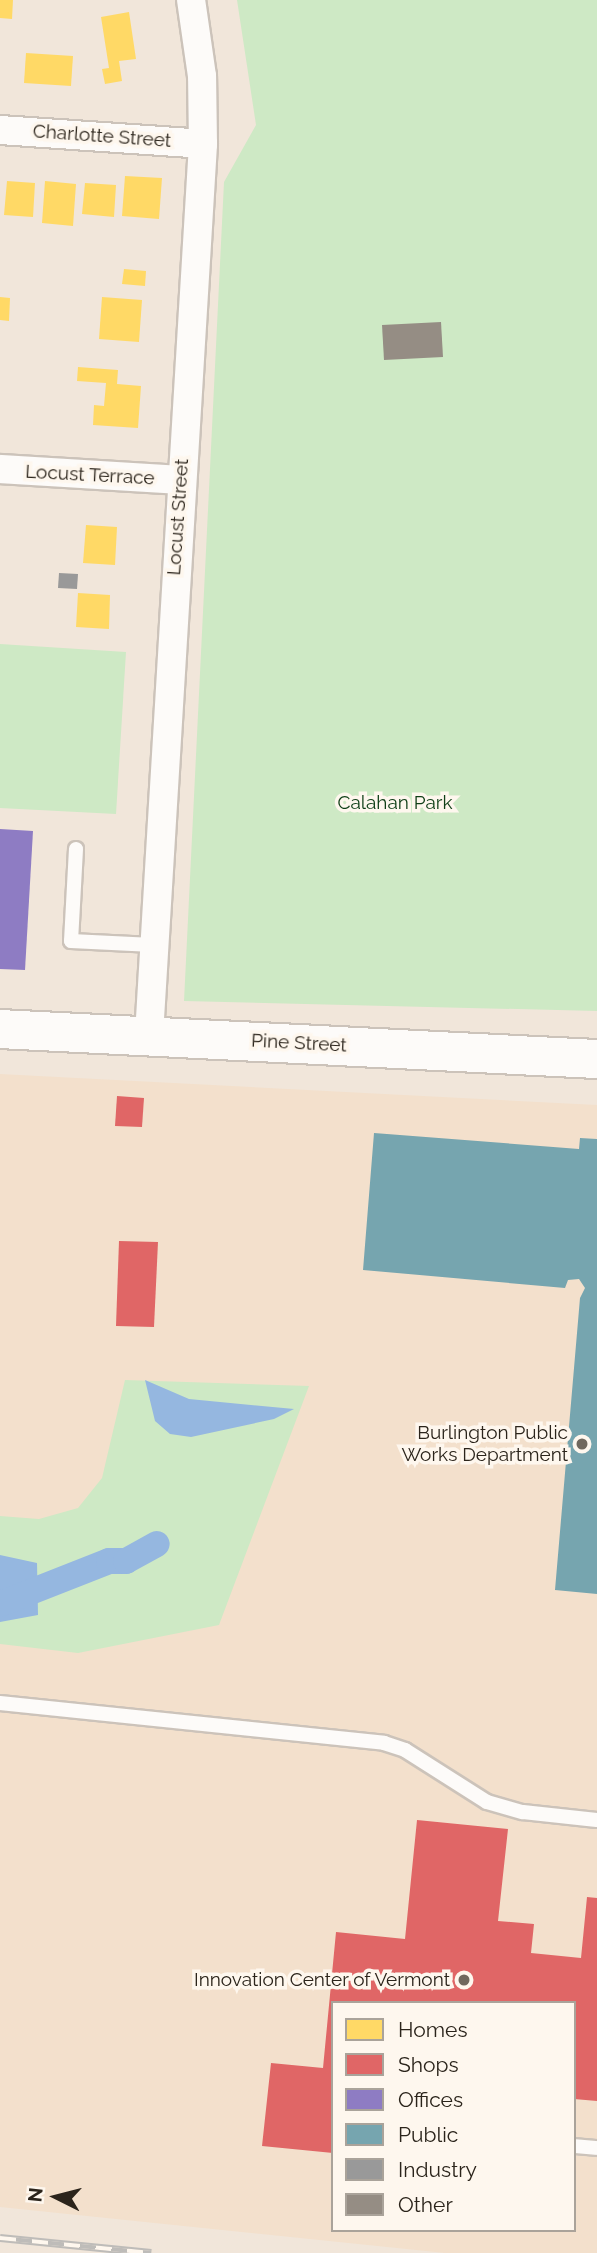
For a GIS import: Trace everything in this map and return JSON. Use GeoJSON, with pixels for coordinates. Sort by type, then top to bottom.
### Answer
{"type":"FeatureCollection","features":[{"type":"Feature","properties":{"kind":"main road","name":"Pine Street"},"geometry":{"type":"LineString","coordinates":[[0,1029],[597,1059]]}},
{"type":"Feature","properties":{"kind":"street","name":"Locust Street"},"geometry":{"type":"LineString","coordinates":[[149,1035],[180,480],[203,144],[202,76],[191,0]]}},
{"type":"Feature","properties":{"kind":"street","name":"Charlotte Street"},"geometry":{"type":"LineString","coordinates":[[0,130],[203,144]]}},
{"type":"Feature","properties":{"kind":"street","name":"Locust Terrace"},"geometry":{"type":"LineString","coordinates":[[0,469],[180,480]]}},
{"type":"Feature","properties":{"kind":"lane"},"geometry":{"type":"LineString","coordinates":[[76,849],[71,941],[153,944]]}},
{"type":"Feature","properties":{"kind":"lane"},"geometry":{"type":"LineString","coordinates":[[0,1703],[384,1743],[405,1750],[487,1802],[523,1812],[597,1821]]}},
{"type":"Feature","properties":{"kind":"lane"},"geometry":{"type":"LineString","coordinates":[[576,2146],[597,2148]]}},
{"type":"Feature","properties":{"kind":"shaded area"},"geometry":{"type":"Polygon","coordinates":[[[0,1074],[597,1105],[597,2253],[445,2253],[0,2207],[0,1074]]]}},
{"type":"Feature","properties":{"kind":"green space","name":"Calahan Park"},"geometry":{"type":"Polygon","coordinates":[[[237,0],[597,0],[597,1011],[184,1001],[224,182],[256,125],[237,0]]]}},
{"type":"Feature","properties":{"kind":"green space"},"geometry":{"type":"Polygon","coordinates":[[[0,644],[126,652],[116,814],[0,808],[0,644]]]}},
{"type":"Feature","properties":{"kind":"green space"},"geometry":{"type":"Polygon","coordinates":[[[125,1380],[309,1386],[219,1625],[78,1653],[0,1644],[0,1516],[39,1519],[78,1508],[102,1478],[125,1380]]]}},
{"type":"Feature","properties":{"kind":"water"},"geometry":{"type":"Polygon","coordinates":[[[145,1380],[189,1399],[294,1409],[274,1419],[191,1437],[170,1434],[155,1421],[145,1380]]]}},
{"type":"Feature","properties":{"kind":"water"},"geometry":{"type":"Polygon","coordinates":[[[0,1555],[37,1563],[38,1615],[0,1622],[0,1555]]]}},
{"type":"Feature","properties":{"kind":"building: Homes"},"geometry":{"type":"Polygon","coordinates":[[[0,0],[13,0],[12,19],[0,18],[0,0]]]}},
{"type":"Feature","properties":{"kind":"building: Homes"},"geometry":{"type":"Polygon","coordinates":[[[129,12],[136,59],[119,61],[122,81],[105,84],[102,69],[109,68],[101,17],[129,12]]]}},
{"type":"Feature","properties":{"kind":"building: Homes"},"geometry":{"type":"Polygon","coordinates":[[[26,53],[73,56],[71,86],[24,83],[26,53]]]}},
{"type":"Feature","properties":{"kind":"building: Homes"},"geometry":{"type":"Polygon","coordinates":[[[125,176],[162,178],[159,219],[122,216],[125,176]]]}},
{"type":"Feature","properties":{"kind":"building: Homes"},"geometry":{"type":"Polygon","coordinates":[[[7,181],[35,183],[33,217],[4,215],[7,181]]]}},
{"type":"Feature","properties":{"kind":"building: Homes"},"geometry":{"type":"Polygon","coordinates":[[[45,181],[76,184],[73,226],[42,223],[45,181]]]}},
{"type":"Feature","properties":{"kind":"building: Homes"},"geometry":{"type":"Polygon","coordinates":[[[85,183],[116,185],[114,217],[82,214],[85,183]]]}},
{"type":"Feature","properties":{"kind":"building: Homes"},"geometry":{"type":"Polygon","coordinates":[[[124,269],[146,271],[145,286],[122,284],[124,269]]]}},
{"type":"Feature","properties":{"kind":"building: Homes"},"geometry":{"type":"Polygon","coordinates":[[[0,297],[10,298],[9,321],[0,320],[0,297]]]}},
{"type":"Feature","properties":{"kind":"building: Homes"},"geometry":{"type":"Polygon","coordinates":[[[102,297],[142,300],[139,342],[99,339],[102,297]]]}},
{"type":"Feature","properties":{"kind":"building: Homes"},"geometry":{"type":"Polygon","coordinates":[[[78,367],[118,370],[117,384],[141,386],[138,428],[93,425],[94,405],[104,406],[106,383],[77,381],[78,367]]]}},
{"type":"Feature","properties":{"kind":"building: Homes"},"geometry":{"type":"Polygon","coordinates":[[[86,525],[117,527],[115,565],[83,563],[86,525]]]}},
{"type":"Feature","properties":{"kind":"building: Homes"},"geometry":{"type":"Polygon","coordinates":[[[78,593],[110,595],[109,629],[76,627],[78,593]]]}},
{"type":"Feature","properties":{"kind":"building: Shops"},"geometry":{"type":"Polygon","coordinates":[[[117,1096],[144,1098],[142,1127],[115,1126],[117,1096]]]}},
{"type":"Feature","properties":{"kind":"building: Shops"},"geometry":{"type":"Polygon","coordinates":[[[119,1241],[158,1242],[154,1327],[116,1326],[119,1241]]]}},
{"type":"Feature","properties":{"kind":"building: Shops","name":"Innovation Center of Vermont"},"geometry":{"type":"Polygon","coordinates":[[[417,1820],[508,1829],[498,1921],[534,1924],[531,1953],[581,1958],[587,1897],[597,1898],[597,2101],[576,2099],[576,2001],[331,2001],[331,2153],[262,2146],[271,2063],[323,2068],[336,1932],[405,1939],[417,1820]]]}},
{"type":"Feature","properties":{"kind":"building: Offices"},"geometry":{"type":"Polygon","coordinates":[[[0,829],[33,831],[25,970],[0,969],[0,829]]]}},
{"type":"Feature","properties":{"kind":"building: Public","name":"Burlington Public Works Department"},"geometry":{"type":"Polygon","coordinates":[[[374,1133],[579,1149],[580,1138],[597,1139],[597,1594],[555,1590],[580,1298],[585,1288],[579,1279],[568,1280],[565,1288],[363,1270],[374,1133]]]}},
{"type":"Feature","properties":{"kind":"building: Industry"},"geometry":{"type":"Polygon","coordinates":[[[59,573],[78,574],[77,589],[58,588],[59,573]]]}},
{"type":"Feature","properties":{"kind":"building: Other"},"geometry":{"type":"Polygon","coordinates":[[[441,322],[443,357],[384,360],[382,325],[441,322]]]}},
{"type":"Feature","properties":{"kind":"waterway"},"geometry":{"type":"LineString","coordinates":[[0,1604],[109,1561],[126,1561],[157,1544]]}},
{"type":"Feature","properties":{"kind":"railway"},"geometry":{"type":"LineString","coordinates":[[0,2238],[151,2253]]}},
{"type":"Feature","properties":{"kind":"place","name":"Burlington Public Works Department"},"geometry":{"type":"Point","coordinates":[582,1444]}},
{"type":"Feature","properties":{"kind":"place","name":"Innovation Center of Vermont"},"geometry":{"type":"Point","coordinates":[464,1980]}}]}
